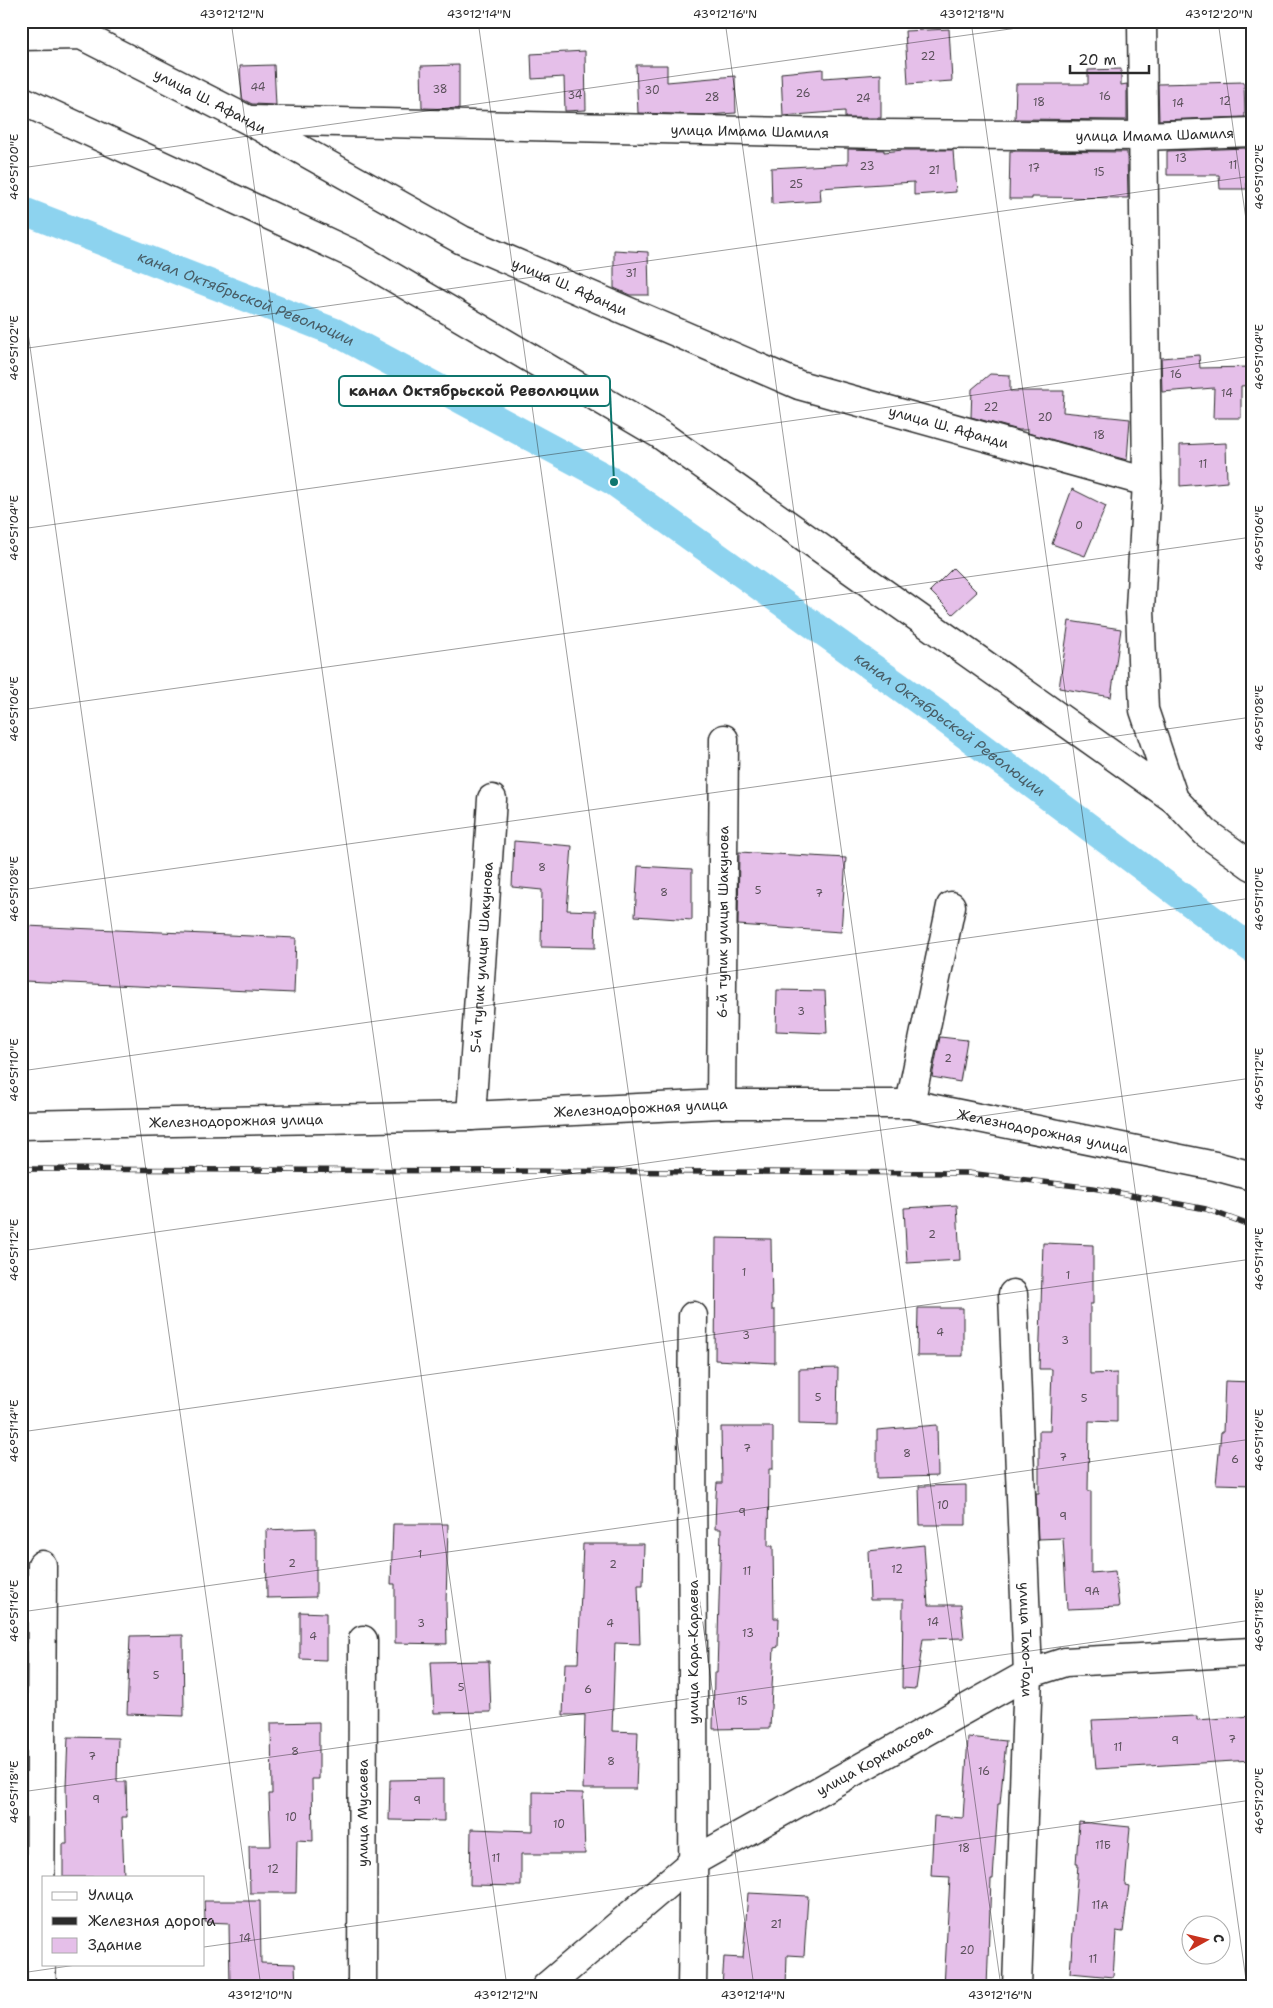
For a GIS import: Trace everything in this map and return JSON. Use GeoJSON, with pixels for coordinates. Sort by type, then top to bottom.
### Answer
{"type":"FeatureCollection","features":[{"type":"Feature","properties":{"kind":"street"},"geometry":{"type":"LineString","coordinates":[[1142,21],[1147,482],[1140,609],[1144,710],[1174,800]]}},
{"type":"Feature","properties":{"kind":"street","name":"улица Ш. Афанди"},"geometry":{"type":"LineString","coordinates":[[21,36],[76,26],[462,240],[798,385],[1147,482]]}},
{"type":"Feature","properties":{"kind":"street"},"geometry":{"type":"LineString","coordinates":[[21,100],[355,255],[661,435],[1174,800],[1206,833],[1252,866]]}},
{"type":"Feature","properties":{"kind":"street","name":"улица Имама Шамиля"},"geometry":{"type":"LineString","coordinates":[[248,120],[879,134],[1143,136],[1252,132]]}},
{"type":"Feature","properties":{"kind":"street","name":"6-й тупик улицы Шакунова"},"geometry":{"type":"LineString","coordinates":[[721,1104],[724,739]]}},
{"type":"Feature","properties":{"kind":"street","name":"5-й тупик улицы Шакунова"},"geometry":{"type":"LineString","coordinates":[[471,1116],[492,799]]}},
{"type":"Feature","properties":{"kind":"street"},"geometry":{"type":"LineString","coordinates":[[910,1104],[951,906]]}},
{"type":"Feature","properties":{"kind":"street","name":"Железнодорожная улица"},"geometry":{"type":"LineString","coordinates":[[21,1124],[471,1116],[721,1104],[910,1104],[1215,1166],[1252,1176]]}},
{"type":"Feature","properties":{"kind":"street","name":"улица Тахо-Годи"},"geometry":{"type":"LineString","coordinates":[[1013,1294],[1028,1674],[1017,1987]]}},
{"type":"Feature","properties":{"kind":"street","name":"улица Кара-Караева"},"geometry":{"type":"LineString","coordinates":[[692,1987],[694,1861],[693,1316]]}},
{"type":"Feature","properties":{"kind":"street"},"geometry":{"type":"LineString","coordinates":[[42,1565],[40,1937],[42,1987]]}},
{"type":"Feature","properties":{"kind":"street","name":"улица Мусаева"},"geometry":{"type":"LineString","coordinates":[[362,1987],[363,1640]]}},
{"type":"Feature","properties":{"kind":"street","name":"улица Коркмасова"},"geometry":{"type":"LineString","coordinates":[[546,1987],[694,1861],[1028,1674],[1065,1662],[1252,1652]]}},
{"type":"Feature","properties":{"kind":"building"},"geometry":{"type":"Polygon","coordinates":[[[949,29],[952,81],[908,84],[905,31],[949,29]]]}},
{"type":"Feature","properties":{"kind":"building"},"geometry":{"type":"Polygon","coordinates":[[[585,51],[586,110],[565,111],[564,77],[532,79],[531,54],[585,51]]]}},
{"type":"Feature","properties":{"kind":"building"},"geometry":{"type":"Polygon","coordinates":[[[274,65],[276,105],[252,104],[242,99],[240,66],[274,65]]]}},
{"type":"Feature","properties":{"kind":"building"},"geometry":{"type":"Polygon","coordinates":[[[459,65],[459,109],[422,108],[421,66],[459,65]]]}},
{"type":"Feature","properties":{"kind":"building"},"geometry":{"type":"Polygon","coordinates":[[[636,65],[667,65],[667,82],[735,76],[736,113],[707,115],[638,113],[636,65]]]}},
{"type":"Feature","properties":{"kind":"building"},"geometry":{"type":"Polygon","coordinates":[[[823,69],[823,78],[881,74],[881,118],[845,118],[845,111],[783,116],[781,73],[823,69]]]}},
{"type":"Feature","properties":{"kind":"building"},"geometry":{"type":"Polygon","coordinates":[[[1121,69],[1121,85],[1127,84],[1127,120],[1015,119],[1016,84],[1088,84],[1088,70],[1121,69]]]}},
{"type":"Feature","properties":{"kind":"building"},"geometry":{"type":"Polygon","coordinates":[[[1244,82],[1245,117],[1159,120],[1158,84],[1244,82]]]}},
{"type":"Feature","properties":{"kind":"building"},"geometry":{"type":"Polygon","coordinates":[[[1246,148],[1247,189],[1220,189],[1219,175],[1167,175],[1167,151],[1246,148]]]}},
{"type":"Feature","properties":{"kind":"building"},"geometry":{"type":"Polygon","coordinates":[[[848,149],[884,150],[884,152],[953,150],[956,192],[914,195],[914,182],[820,188],[821,201],[772,204],[771,168],[848,164],[848,149]]]}},
{"type":"Feature","properties":{"kind":"building"},"geometry":{"type":"Polygon","coordinates":[[[1010,151],[1127,152],[1128,198],[1032,197],[1032,199],[1009,199],[1010,151]]]}},
{"type":"Feature","properties":{"kind":"building"},"geometry":{"type":"Polygon","coordinates":[[[614,250],[648,252],[649,295],[630,295],[614,288],[614,250]]]}},
{"type":"Feature","properties":{"kind":"building"},"geometry":{"type":"Polygon","coordinates":[[[1199,355],[1200,368],[1252,367],[1252,385],[1241,386],[1241,418],[1213,418],[1214,388],[1162,392],[1161,358],[1199,355]]]}},
{"type":"Feature","properties":{"kind":"building"},"geometry":{"type":"Polygon","coordinates":[[[990,374],[1010,375],[1010,391],[1064,391],[1063,412],[1130,419],[1127,460],[1028,433],[1028,430],[1019,430],[971,417],[972,389],[990,374]]]}},
{"type":"Feature","properties":{"kind":"building"},"geometry":{"type":"Polygon","coordinates":[[[1226,443],[1227,482],[1180,486],[1180,445],[1226,443]]]}},
{"type":"Feature","properties":{"kind":"building"},"geometry":{"type":"Polygon","coordinates":[[[1072,489],[1106,506],[1085,556],[1052,544],[1072,489]]]}},
{"type":"Feature","properties":{"kind":"building"},"geometry":{"type":"Polygon","coordinates":[[[953,568],[977,592],[953,614],[930,591],[953,568]]]}},
{"type":"Feature","properties":{"kind":"building"},"geometry":{"type":"Polygon","coordinates":[[[1069,621],[1121,629],[1111,697],[1059,688],[1069,621]]]}},
{"type":"Feature","properties":{"kind":"building"},"geometry":{"type":"Polygon","coordinates":[[[514,841],[572,846],[567,910],[596,911],[595,948],[541,947],[542,890],[512,887],[514,841]]]}},
{"type":"Feature","properties":{"kind":"building"},"geometry":{"type":"Polygon","coordinates":[[[739,852],[846,858],[841,932],[738,925],[739,852]]]}},
{"type":"Feature","properties":{"kind":"building"},"geometry":{"type":"Polygon","coordinates":[[[638,866],[692,869],[692,920],[635,916],[638,866]]]}},
{"type":"Feature","properties":{"kind":"building"},"geometry":{"type":"Polygon","coordinates":[[[26,926],[296,938],[294,993],[24,981],[26,926]]]}},
{"type":"Feature","properties":{"kind":"building"},"geometry":{"type":"Polygon","coordinates":[[[777,990],[825,991],[827,1033],[776,1031],[777,990]]]}},
{"type":"Feature","properties":{"kind":"building"},"geometry":{"type":"Polygon","coordinates":[[[940,1037],[967,1040],[960,1082],[932,1077],[940,1037]]]}},
{"type":"Feature","properties":{"kind":"building"},"geometry":{"type":"Polygon","coordinates":[[[957,1205],[960,1260],[907,1263],[904,1208],[957,1205]]]}},
{"type":"Feature","properties":{"kind":"building"},"geometry":{"type":"Polygon","coordinates":[[[716,1238],[771,1239],[772,1310],[775,1310],[775,1363],[715,1360],[716,1238]]]}},
{"type":"Feature","properties":{"kind":"building"},"geometry":{"type":"Polygon","coordinates":[[[1043,1243],[1093,1245],[1093,1304],[1090,1304],[1090,1374],[1117,1373],[1117,1422],[1089,1421],[1088,1491],[1091,1491],[1091,1573],[1115,1571],[1119,1607],[1067,1609],[1063,1538],[1038,1539],[1036,1493],[1039,1493],[1039,1431],[1050,1431],[1052,1369],[1039,1369],[1043,1243]]]}},
{"type":"Feature","properties":{"kind":"building"},"geometry":{"type":"Polygon","coordinates":[[[918,1308],[963,1308],[963,1356],[917,1356],[918,1308]]]}},
{"type":"Feature","properties":{"kind":"building"},"geometry":{"type":"Polygon","coordinates":[[[838,1368],[837,1425],[799,1424],[799,1369],[838,1368]]]}},
{"type":"Feature","properties":{"kind":"building"},"geometry":{"type":"Polygon","coordinates":[[[1225,1381],[1252,1382],[1252,1485],[1216,1484],[1221,1432],[1223,1432],[1225,1381]]]}},
{"type":"Feature","properties":{"kind":"building"},"geometry":{"type":"Polygon","coordinates":[[[937,1425],[938,1476],[877,1478],[877,1430],[937,1425]]]}},
{"type":"Feature","properties":{"kind":"building"},"geometry":{"type":"Polygon","coordinates":[[[721,1427],[773,1427],[773,1469],[769,1469],[768,1546],[773,1546],[774,1618],[779,1618],[778,1647],[774,1648],[770,1728],[713,1729],[714,1673],[717,1673],[721,1529],[715,1529],[717,1483],[722,1483],[721,1427]]]}},
{"type":"Feature","properties":{"kind":"building"},"geometry":{"type":"Polygon","coordinates":[[[966,1485],[966,1525],[920,1525],[919,1486],[966,1485]]]}},
{"type":"Feature","properties":{"kind":"building"},"geometry":{"type":"Polygon","coordinates":[[[393,1524],[448,1524],[447,1644],[395,1643],[395,1584],[391,1584],[393,1524]]]}},
{"type":"Feature","properties":{"kind":"building"},"geometry":{"type":"Polygon","coordinates":[[[316,1528],[316,1597],[267,1598],[266,1530],[316,1528]]]}},
{"type":"Feature","properties":{"kind":"building"},"geometry":{"type":"Polygon","coordinates":[[[583,1544],[644,1544],[643,1585],[638,1585],[640,1644],[615,1643],[612,1731],[638,1732],[636,1789],[583,1789],[585,1715],[563,1715],[565,1663],[578,1663],[583,1544]]]}},
{"type":"Feature","properties":{"kind":"building"},"geometry":{"type":"Polygon","coordinates":[[[924,1545],[928,1605],[961,1605],[964,1638],[923,1639],[916,1689],[902,1688],[903,1600],[870,1600],[868,1551],[924,1545]]]}},
{"type":"Feature","properties":{"kind":"building"},"geometry":{"type":"Polygon","coordinates":[[[300,1612],[326,1613],[326,1660],[300,1659],[300,1612]]]}},
{"type":"Feature","properties":{"kind":"building"},"geometry":{"type":"Polygon","coordinates":[[[183,1635],[184,1716],[127,1714],[130,1636],[183,1635]]]}},
{"type":"Feature","properties":{"kind":"building"},"geometry":{"type":"Polygon","coordinates":[[[489,1661],[491,1712],[434,1713],[431,1662],[489,1661]]]}},
{"type":"Feature","properties":{"kind":"building"},"geometry":{"type":"Polygon","coordinates":[[[1197,1716],[1197,1720],[1252,1716],[1252,1760],[1096,1769],[1092,1720],[1197,1716]]]}},
{"type":"Feature","properties":{"kind":"building"},"geometry":{"type":"Polygon","coordinates":[[[319,1722],[319,1779],[312,1779],[313,1841],[297,1840],[296,1893],[250,1893],[249,1846],[271,1846],[269,1794],[272,1794],[271,1723],[319,1722]]]}},
{"type":"Feature","properties":{"kind":"building"},"geometry":{"type":"Polygon","coordinates":[[[68,1737],[118,1738],[117,1782],[126,1782],[127,1817],[122,1817],[124,1876],[63,1876],[63,1844],[67,1844],[66,1786],[68,1737]]]}},
{"type":"Feature","properties":{"kind":"building"},"geometry":{"type":"Polygon","coordinates":[[[968,1737],[1006,1741],[1000,1804],[998,1804],[993,1879],[991,1879],[987,1987],[944,1987],[950,1877],[931,1876],[934,1816],[963,1818],[968,1737]]]}},
{"type":"Feature","properties":{"kind":"building"},"geometry":{"type":"Polygon","coordinates":[[[444,1779],[444,1821],[389,1820],[390,1780],[444,1779]]]}},
{"type":"Feature","properties":{"kind":"building"},"geometry":{"type":"Polygon","coordinates":[[[533,1792],[583,1793],[585,1854],[521,1854],[521,1886],[470,1885],[471,1829],[533,1831],[533,1792]]]}},
{"type":"Feature","properties":{"kind":"building"},"geometry":{"type":"Polygon","coordinates":[[[1079,1822],[1130,1827],[1125,1885],[1129,1886],[1123,1932],[1116,1931],[1113,1977],[1070,1973],[1078,1864],[1076,1864],[1079,1822]]]}},
{"type":"Feature","properties":{"kind":"building"},"geometry":{"type":"Polygon","coordinates":[[[748,1893],[808,1896],[804,1956],[787,1955],[786,1987],[722,1987],[724,1957],[743,1958],[748,1893]]]}},
{"type":"Feature","properties":{"kind":"building"},"geometry":{"type":"Polygon","coordinates":[[[205,1901],[260,1901],[261,1963],[295,1964],[296,1987],[230,1987],[229,1923],[205,1922],[205,1901]]]}},
{"type":"Feature","properties":{"kind":"waterway","name":"канал Октябрьской Революции"},"geometry":{"type":"LineString","coordinates":[[21,210],[335,332],[614,482],[943,718],[1252,949]]}},
{"type":"Feature","properties":{"kind":"railway"},"geometry":{"type":"LineString","coordinates":[[21,1169],[968,1173],[1093,1188],[1206,1209],[1252,1226]]}},
{"type":"Feature","properties":{"kind":"place","name":"канал Октябрьской Революции"},"geometry":{"type":"Point","coordinates":[614,482]}}]}
